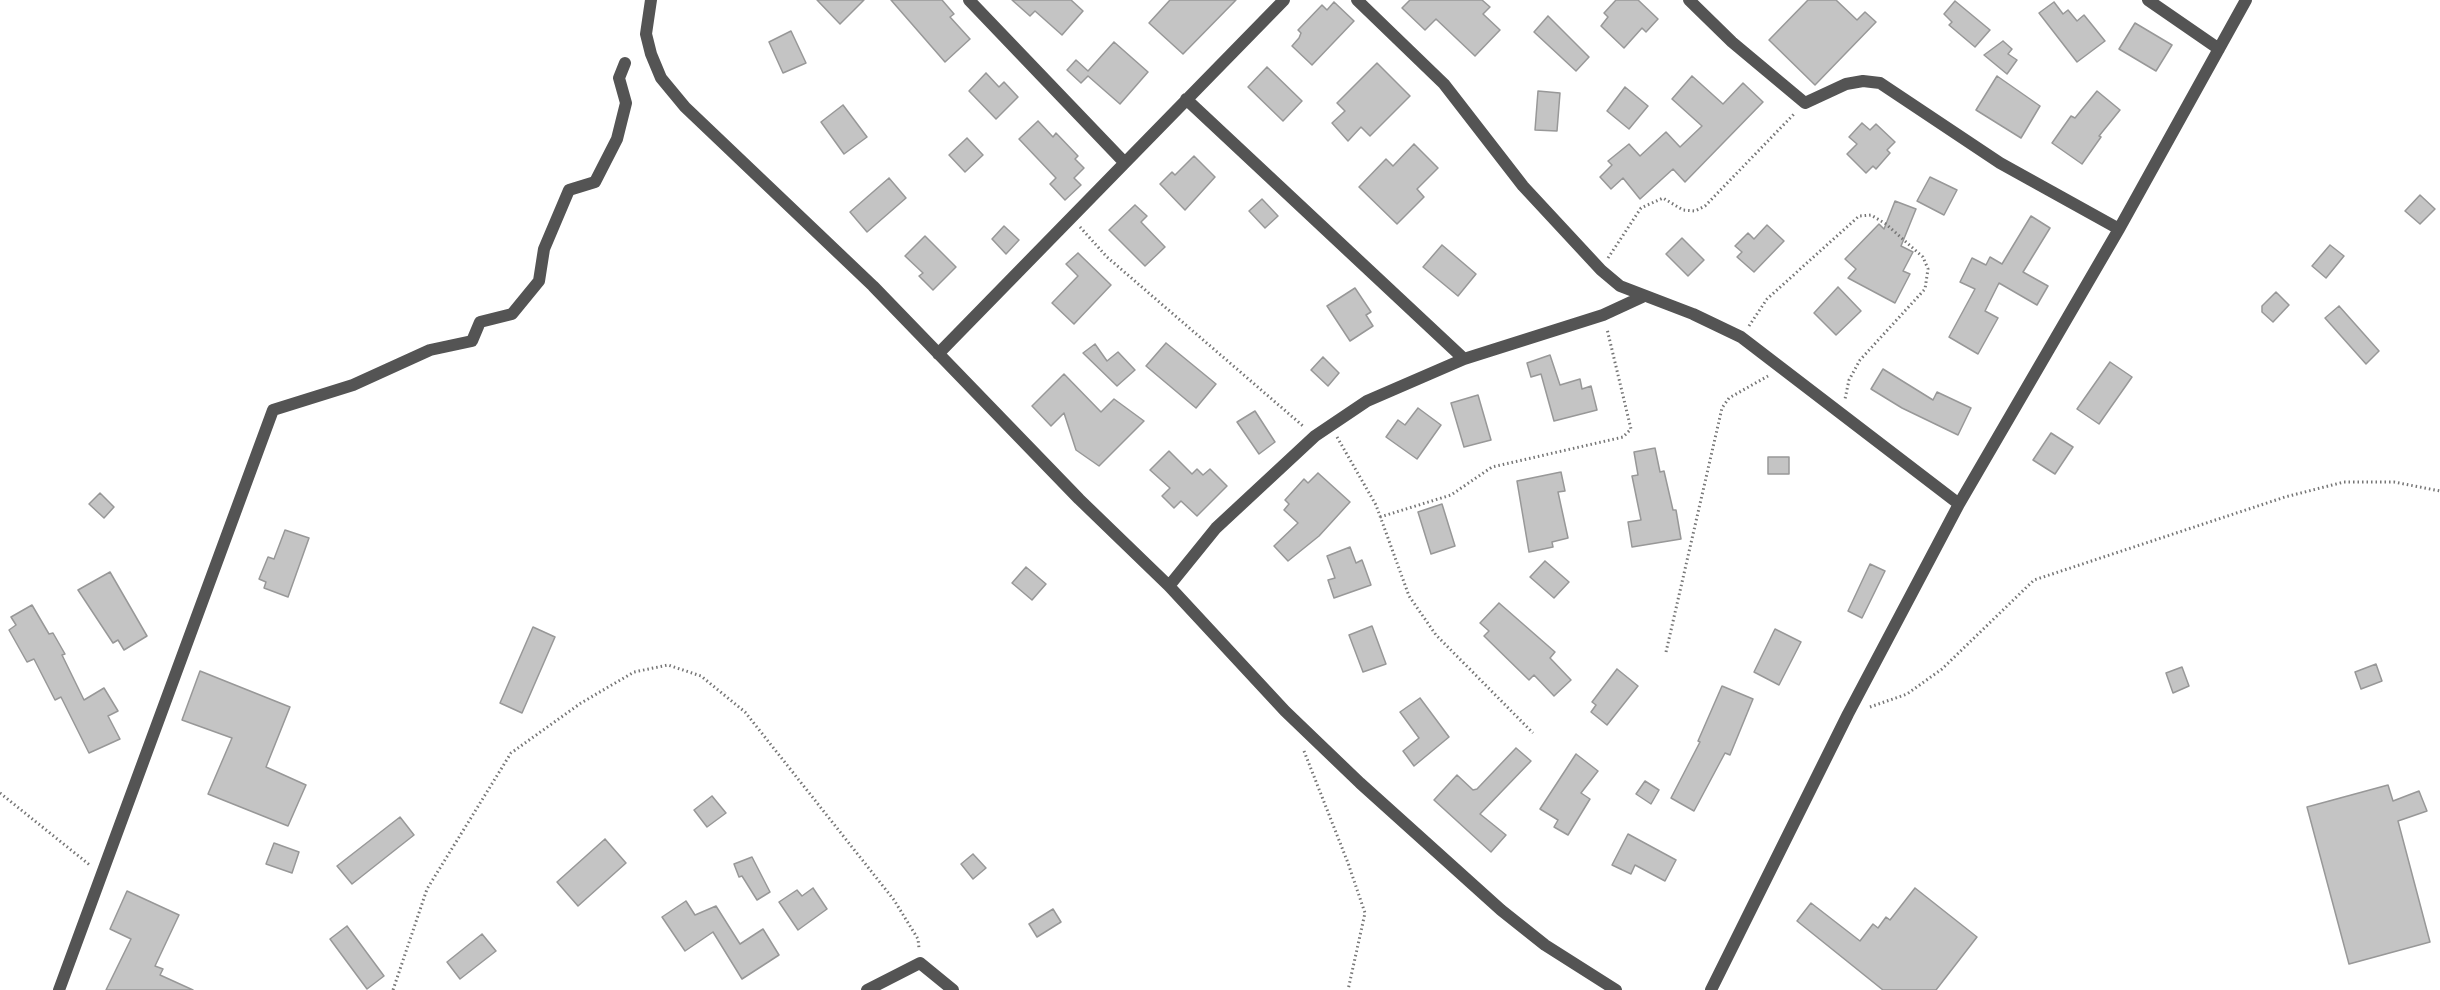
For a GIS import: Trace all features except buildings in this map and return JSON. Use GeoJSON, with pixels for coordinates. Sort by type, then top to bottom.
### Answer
{"type":"FeatureCollection","features":[{"type":"Feature","properties":{"kind":"street"},"geometry":{"type":"LineString","coordinates":[[651,0],[646,34],[661,78],[685,107],[873,286],[1168,586],[1286,711],[1405,825],[1501,910],[1545,945],[1616,990]]}},
{"type":"Feature","properties":{"kind":"street"},"geometry":{"type":"LineString","coordinates":[[969,0],[1124,162]]}},
{"type":"Feature","properties":{"kind":"street"},"geometry":{"type":"LineString","coordinates":[[938,354],[1284,0]]}},
{"type":"Feature","properties":{"kind":"street"},"geometry":{"type":"LineString","coordinates":[[1357,0],[1444,84],[1524,186],[1601,270],[1620,286],[1642,297],[1693,314],[1742,337],[1959,504]]}},
{"type":"Feature","properties":{"kind":"street"},"geometry":{"type":"LineString","coordinates":[[1689,0],[1732,42],[1805,103],[1846,84],[1863,81],[1880,83],[2000,163],[2119,229]]}},
{"type":"Feature","properties":{"kind":"street"},"geometry":{"type":"LineString","coordinates":[[2148,0],[2219,50]]}},
{"type":"Feature","properties":{"kind":"street"},"geometry":{"type":"LineString","coordinates":[[1711,990],[1848,714],[1959,504],[2119,229],[2246,0]]}},
{"type":"Feature","properties":{"kind":"street"},"geometry":{"type":"LineString","coordinates":[[59,990],[273,410],[353,385],[430,350],[472,341],[480,322],[512,314],[539,281],[544,249],[569,190],[595,182],[617,139],[626,103],[619,78],[625,63]]}},
{"type":"Feature","properties":{"kind":"street"},"geometry":{"type":"LineString","coordinates":[[1186,99],[1464,359]]}},
{"type":"Feature","properties":{"kind":"street"},"geometry":{"type":"LineString","coordinates":[[1168,586],[1216,528],[1315,436],[1392,388],[1464,359],[1603,315],[1642,297]]}},
{"type":"Feature","properties":{"kind":"street"},"geometry":{"type":"LineString","coordinates":[[867,990],[920,963],[953,990]]}},
{"type":"Feature","properties":{"kind":"path"},"geometry":{"type":"LineString","coordinates":[[1601,270],[1641,208],[1663,198],[1683,210],[1695,211],[1705,206],[1805,103]]}},
{"type":"Feature","properties":{"kind":"path"},"geometry":{"type":"LineString","coordinates":[[1742,337],[1767,299],[1859,216],[1871,215],[1886,224],[1923,257],[1928,269],[1925,289],[1860,360],[1849,380],[1842,412]]}},
{"type":"Feature","properties":{"kind":"path"},"geometry":{"type":"LineString","coordinates":[[1071,216],[1107,257],[1315,436]]}},
{"type":"Feature","properties":{"kind":"path"},"geometry":{"type":"LineString","coordinates":[[1380,517],[1451,495],[1492,467],[1623,437],[1631,429],[1603,315]]}},
{"type":"Feature","properties":{"kind":"path"},"geometry":{"type":"LineString","coordinates":[[1666,652],[1722,408],[1729,398],[1784,368]]}},
{"type":"Feature","properties":{"kind":"path"},"geometry":{"type":"LineString","coordinates":[[1330,426],[1380,517],[1409,596],[1436,635],[1533,733]]}},
{"type":"Feature","properties":{"kind":"path"},"geometry":{"type":"LineString","coordinates":[[1848,714],[1907,694],[1942,669],[2034,580],[2285,497],[2344,482],[2394,482],[2440,491]]}},
{"type":"Feature","properties":{"kind":"path"},"geometry":{"type":"LineString","coordinates":[[393,990],[427,890],[511,753],[581,703],[634,672],[668,665],[701,676],[745,712],[894,900],[918,939],[920,963]]}},
{"type":"Feature","properties":{"kind":"path"},"geometry":{"type":"LineString","coordinates":[[1304,750],[1365,913],[1348,990]]}},
{"type":"Feature","properties":{"kind":"path"},"geometry":{"type":"LineString","coordinates":[[0,793],[102,875]]}}]}
